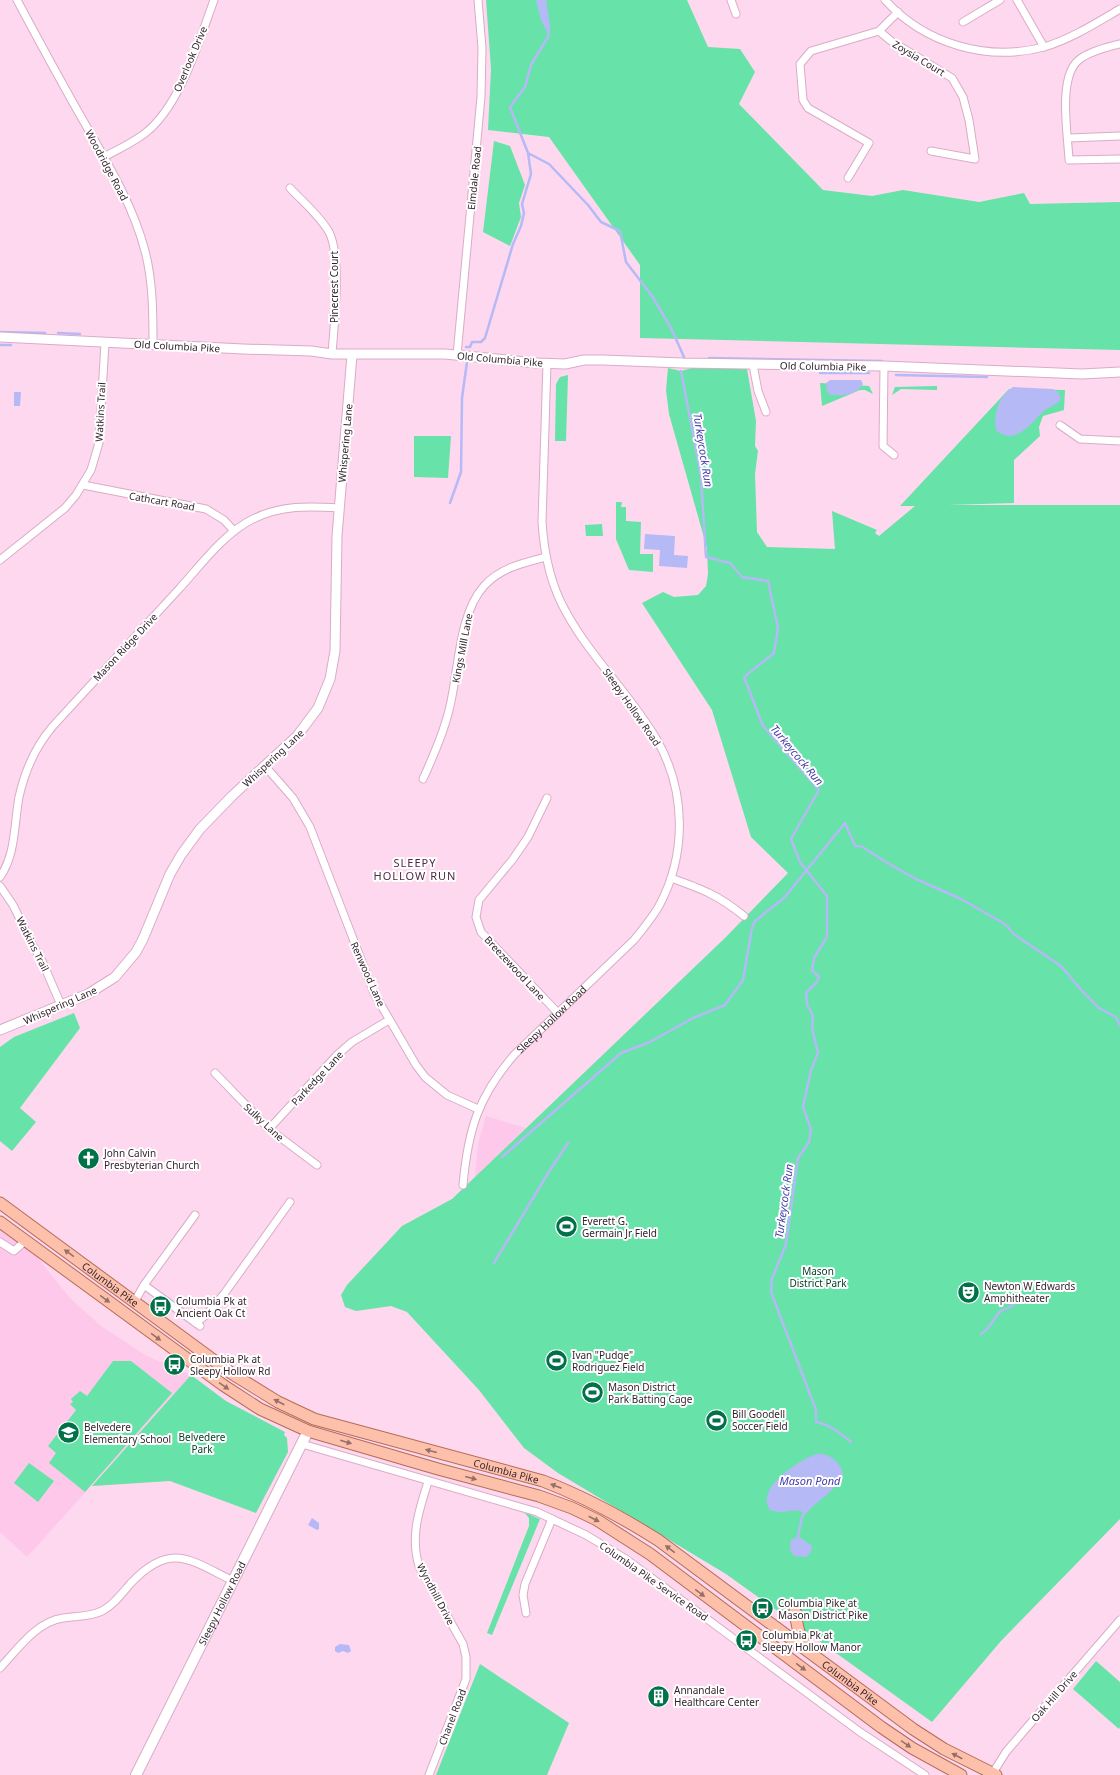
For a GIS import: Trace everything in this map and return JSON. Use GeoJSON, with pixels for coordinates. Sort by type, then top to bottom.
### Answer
{"type":"FeatureCollection","features":[{"type":"Feature","properties":{"kind":"main road","name":"Columbia Pike"},"geometry":{"type":"LineString","coordinates":[[0,1203],[135,1301],[198,1349],[253,1387],[278,1402],[314,1419],[543,1481],[578,1494],[628,1521],[658,1540],[918,1733],[944,1749],[993,1774]]}},
{"type":"Feature","properties":{"kind":"main road","name":"Columbia Pike"},"geometry":{"type":"LineString","coordinates":[[0,1222],[228,1389],[260,1409],[308,1431],[438,1469],[539,1496],[572,1508],[597,1520],[650,1554],[881,1727],[912,1748],[961,1775]]}},
{"type":"Feature","properties":{"kind":"main road"},"geometry":{"type":"LineString","coordinates":[[308,1431],[314,1419]]}},
{"type":"Feature","properties":{"kind":"main road","name":"Sleepy Hollow Road"},"geometry":{"type":"LineString","coordinates":[[136,1775],[308,1431]]}},
{"type":"Feature","properties":{"kind":"main road"},"geometry":{"type":"LineString","coordinates":[[795,1611],[798,1632],[803,1642],[816,1658]]}},
{"type":"Feature","properties":{"kind":"street","name":"Woodridge Road"},"geometry":{"type":"LineString","coordinates":[[17,0],[104,156],[131,210],[146,253],[152,304],[153,345]]}},
{"type":"Feature","properties":{"kind":"street","name":"Overlook Drive"},"geometry":{"type":"LineString","coordinates":[[104,156],[144,134],[163,114],[174,98],[185,75],[214,0]]}},
{"type":"Feature","properties":{"kind":"street","name":"Elmdale Road"},"geometry":{"type":"LineString","coordinates":[[457,355],[482,86],[482,48],[478,0]]}},
{"type":"Feature","properties":{"kind":"street"},"geometry":{"type":"LineString","coordinates":[[731,0],[736,14]]}},
{"type":"Feature","properties":{"kind":"street"},"geometry":{"type":"LineString","coordinates":[[885,0],[913,24],[936,38],[973,50],[1007,52],[1044,47],[1066,38],[1120,9]]}},
{"type":"Feature","properties":{"kind":"street"},"geometry":{"type":"LineString","coordinates":[[963,22],[1000,0]]}},
{"type":"Feature","properties":{"kind":"street"},"geometry":{"type":"LineString","coordinates":[[1018,0],[1044,47]]}},
{"type":"Feature","properties":{"kind":"street"},"geometry":{"type":"LineString","coordinates":[[848,178],[869,144],[808,108],[803,100],[800,64],[811,51],[879,31],[898,12]]}},
{"type":"Feature","properties":{"kind":"street","name":"Zoysia Court"},"geometry":{"type":"LineString","coordinates":[[879,31],[891,41],[952,78],[963,97],[969,120],[975,159],[931,151]]}},
{"type":"Feature","properties":{"kind":"street"},"geometry":{"type":"LineString","coordinates":[[1120,44],[1103,48],[1079,59],[1071,70],[1066,84],[1069,160],[1120,159]]}},
{"type":"Feature","properties":{"kind":"street"},"geometry":{"type":"LineString","coordinates":[[1068,138],[1120,136]]}},
{"type":"Feature","properties":{"kind":"street","name":"Pinecrest Court"},"geometry":{"type":"LineString","coordinates":[[290,188],[324,223],[333,243],[336,265],[332,354]]}},
{"type":"Feature","properties":{"kind":"street","name":"Old Columbia Pike"},"geometry":{"type":"LineString","coordinates":[[0,337],[311,351],[352,355],[457,355],[507,361],[565,364],[584,360],[603,360],[753,365],[884,366],[1082,374],[1120,372]]}},
{"type":"Feature","properties":{"kind":"street","name":"Watkins Trail"},"geometry":{"type":"LineString","coordinates":[[0,560],[65,508],[83,485],[91,470],[100,442],[105,342]]}},
{"type":"Feature","properties":{"kind":"street","name":"Whispering Lane"},"geometry":{"type":"LineString","coordinates":[[0,1030],[62,1005],[102,986],[126,965],[143,939],[170,874],[185,849],[216,811],[297,736],[310,722],[321,702],[330,679],[335,651],[337,536],[352,355]]}},
{"type":"Feature","properties":{"kind":"street","name":"Sleepy Hollow Road"},"geometry":{"type":"LineString","coordinates":[[478,1109],[500,1071],[514,1054],[634,940],[650,921],[659,906],[671,878],[678,849],[680,824],[676,790],[665,755],[646,723],[579,634],[556,592],[546,557],[542,522],[546,363]]}},
{"type":"Feature","properties":{"kind":"street"},"geometry":{"type":"LineString","coordinates":[[753,365],[758,391],[766,412]]}},
{"type":"Feature","properties":{"kind":"street"},"geometry":{"type":"LineString","coordinates":[[884,366],[883,446],[894,455]]}},
{"type":"Feature","properties":{"kind":"street"},"geometry":{"type":"LineString","coordinates":[[1060,425],[1080,439],[1120,441]]}},
{"type":"Feature","properties":{"kind":"street","name":"Cathcart Road"},"geometry":{"type":"LineString","coordinates":[[83,485],[206,509],[224,520],[234,531]]}},
{"type":"Feature","properties":{"kind":"street","name":"Mason Ridge Drive"},"geometry":{"type":"LineString","coordinates":[[0,877],[10,856],[24,778],[34,754],[46,734],[234,531],[252,519],[278,510],[310,506],[339,508]]}},
{"type":"Feature","properties":{"kind":"street","name":"Kings Mill Lane"},"geometry":{"type":"LineString","coordinates":[[423,779],[438,746],[447,719],[465,621],[476,597],[492,578],[518,564],[546,557]]}},
{"type":"Feature","properties":{"kind":"street","name":"Renwood Lane"},"geometry":{"type":"LineString","coordinates":[[265,766],[293,798],[310,827],[365,973],[374,993],[416,1065],[425,1077],[446,1095],[478,1109]]}},
{"type":"Feature","properties":{"kind":"street","name":"Breezewood Lane"},"geometry":{"type":"LineString","coordinates":[[547,798],[528,837],[513,859],[479,900],[476,917],[481,932],[558,1013]]}},
{"type":"Feature","properties":{"kind":"street"},"geometry":{"type":"LineString","coordinates":[[671,878],[724,900],[744,916]]}},
{"type":"Feature","properties":{"kind":"street","name":"Watkins Trail"},"geometry":{"type":"LineString","coordinates":[[0,886],[13,905],[62,1005]]}},
{"type":"Feature","properties":{"kind":"street","name":"Parkedge Lane"},"geometry":{"type":"LineString","coordinates":[[269,1129],[336,1056],[352,1042],[389,1020]]}},
{"type":"Feature","properties":{"kind":"street","name":"Sulky Lane"},"geometry":{"type":"LineString","coordinates":[[215,1073],[269,1129],[317,1165]]}},
{"type":"Feature","properties":{"kind":"street"},"geometry":{"type":"LineString","coordinates":[[463,1185],[467,1146],[478,1109]]}},
{"type":"Feature","properties":{"kind":"street"},"geometry":{"type":"LineString","coordinates":[[144,1285],[198,1325],[224,1294],[290,1202]]}},
{"type":"Feature","properties":{"kind":"street"},"geometry":{"type":"LineString","coordinates":[[135,1301],[144,1285],[195,1215]]}},
{"type":"Feature","properties":{"kind":"street"},"geometry":{"type":"LineString","coordinates":[[0,1242],[14,1251],[25,1241]]}},
{"type":"Feature","properties":{"kind":"street","name":"Columbia Pike Service Road"},"geometry":{"type":"LineString","coordinates":[[302,1444],[428,1482],[537,1512],[586,1535],[626,1559],[872,1741],[925,1775]]}},
{"type":"Feature","properties":{"kind":"street","name":"Wyndhill Drive"},"geometry":{"type":"LineString","coordinates":[[428,1482],[415,1530],[416,1555],[419,1566],[462,1644],[466,1657]]}},
{"type":"Feature","properties":{"kind":"street"},"geometry":{"type":"LineString","coordinates":[[526,1613],[523,1594],[525,1584],[552,1519]]}},
{"type":"Feature","properties":{"kind":"street"},"geometry":{"type":"LineString","coordinates":[[0,1668],[32,1634],[44,1624],[63,1618],[80,1617],[103,1610],[111,1605],[145,1569],[157,1561],[175,1558],[185,1559],[233,1580]]}},
{"type":"Feature","properties":{"kind":"street","name":"Oak Hill Drive"},"geometry":{"type":"LineString","coordinates":[[993,1774],[1006,1752],[1018,1737],[1120,1620]]}},
{"type":"Feature","properties":{"kind":"street","name":"Chanel Road"},"geometry":{"type":"LineString","coordinates":[[429,1775],[466,1679],[466,1657]]}},
{"type":"Feature","properties":{"kind":"shaded area"},"geometry":{"type":"Polygon","coordinates":[[[486,1116],[526,1128],[475,1177],[478,1144],[486,1116]]]}},
{"type":"Feature","properties":{"kind":"shaded area","name":"Belvedere Elementary School"},"geometry":{"type":"Polygon","coordinates":[[[0,1229],[37,1257],[70,1298],[101,1326],[147,1356],[191,1375],[27,1557],[0,1532],[0,1229]]]}},
{"type":"Feature","properties":{"kind":"green space"},"geometry":{"type":"Polygon","coordinates":[[[486,0],[687,0],[708,47],[740,49],[755,72],[739,104],[823,190],[872,196],[903,190],[979,202],[1024,193],[1030,204],[1120,202],[1120,350],[640,338],[640,265],[549,137],[488,130],[491,69],[486,0]]]}},
{"type":"Feature","properties":{"kind":"green space"},"geometry":{"type":"Polygon","coordinates":[[[494,141],[510,146],[525,185],[519,203],[521,217],[510,246],[483,232],[494,141]]]}},
{"type":"Feature","properties":{"kind":"green space","name":"Mason District Park"},"geometry":{"type":"Polygon","coordinates":[[[696,367],[747,369],[756,421],[755,446],[758,451],[755,474],[757,532],[767,547],[835,549],[832,511],[877,530],[875,533],[879,536],[915,506],[900,506],[1009,389],[1065,390],[1064,410],[1043,416],[1039,427],[1040,436],[1014,460],[1014,503],[947,505],[1120,505],[1120,1519],[1001,1641],[932,1722],[726,1574],[558,1473],[524,1448],[479,1390],[407,1312],[391,1306],[356,1311],[345,1307],[341,1295],[347,1285],[402,1226],[452,1199],[726,937],[788,873],[751,837],[712,710],[642,603],[663,592],[674,597],[698,595],[706,586],[708,574],[707,548],[669,414],[666,390],[668,368],[681,371],[696,367]]]}},
{"type":"Feature","properties":{"kind":"green space"},"geometry":{"type":"Polygon","coordinates":[[[568,375],[566,441],[555,441],[556,384],[560,377],[568,375]]]}},
{"type":"Feature","properties":{"kind":"green space"},"geometry":{"type":"Polygon","coordinates":[[[820,383],[869,386],[873,394],[865,390],[860,390],[822,406],[820,383]]]}},
{"type":"Feature","properties":{"kind":"green space"},"geometry":{"type":"Polygon","coordinates":[[[937,386],[937,390],[901,389],[892,395],[895,387],[937,386]]]}},
{"type":"Feature","properties":{"kind":"green space"},"geometry":{"type":"Polygon","coordinates":[[[414,436],[451,436],[448,478],[414,477],[414,436]]]}},
{"type":"Feature","properties":{"kind":"green space"},"geometry":{"type":"Polygon","coordinates":[[[616,502],[622,502],[621,507],[626,507],[626,521],[641,522],[640,554],[653,554],[653,572],[629,570],[616,539],[616,502]]]}},
{"type":"Feature","properties":{"kind":"green space"},"geometry":{"type":"Polygon","coordinates":[[[602,524],[603,536],[586,536],[585,525],[602,524]]]}},
{"type":"Feature","properties":{"kind":"green space"},"geometry":{"type":"Polygon","coordinates":[[[74,1013],[80,1028],[20,1108],[36,1122],[12,1151],[0,1141],[0,1047],[14,1037],[74,1013]]]}},
{"type":"Feature","properties":{"kind":"green space"},"geometry":{"type":"Polygon","coordinates":[[[113,1361],[131,1361],[172,1393],[85,1492],[49,1463],[56,1453],[48,1446],[76,1410],[70,1404],[73,1402],[71,1399],[80,1391],[87,1396],[113,1361]]]}},
{"type":"Feature","properties":{"kind":"green space","name":"Belvedere Park"},"geometry":{"type":"Polygon","coordinates":[[[191,1375],[226,1401],[285,1432],[284,1435],[287,1438],[288,1452],[256,1513],[170,1481],[92,1486],[191,1375]]]}},
{"type":"Feature","properties":{"kind":"green space"},"geometry":{"type":"Polygon","coordinates":[[[29,1463],[54,1481],[38,1502],[14,1483],[29,1463]]]}},
{"type":"Feature","properties":{"kind":"green space"},"geometry":{"type":"Polygon","coordinates":[[[524,1512],[540,1519],[492,1635],[487,1633],[529,1526],[529,1518],[524,1512]]]}},
{"type":"Feature","properties":{"kind":"green space"},"geometry":{"type":"Polygon","coordinates":[[[1096,1661],[1120,1682],[1119,1729],[1073,1689],[1096,1661]]]}},
{"type":"Feature","properties":{"kind":"green space"},"geometry":{"type":"Polygon","coordinates":[[[480,1664],[569,1723],[547,1775],[436,1775],[480,1664]]]}},
{"type":"Feature","properties":{"kind":"water"},"geometry":{"type":"Polygon","coordinates":[[[536,0],[546,0],[548,24],[547,32],[541,20],[536,0]]]}},
{"type":"Feature","properties":{"kind":"water"},"geometry":{"type":"Polygon","coordinates":[[[830,380],[861,380],[863,384],[853,393],[831,395],[827,392],[826,383],[830,380]]]}},
{"type":"Feature","properties":{"kind":"water"},"geometry":{"type":"Polygon","coordinates":[[[1013,387],[1053,389],[1058,392],[1061,398],[1060,401],[1044,411],[1028,427],[1016,435],[1003,435],[996,430],[996,412],[1004,395],[1013,387]]]}},
{"type":"Feature","properties":{"kind":"water"},"geometry":{"type":"Polygon","coordinates":[[[14,392],[21,392],[20,406],[14,406],[14,392]]]}},
{"type":"Feature","properties":{"kind":"water"},"geometry":{"type":"Polygon","coordinates":[[[645,534],[675,536],[674,555],[688,556],[687,568],[659,566],[660,550],[644,549],[645,534]]]}},
{"type":"Feature","properties":{"kind":"water","name":"Mason Pond"},"geometry":{"type":"Polygon","coordinates":[[[816,1454],[826,1455],[834,1459],[840,1466],[843,1475],[835,1487],[806,1514],[803,1515],[801,1511],[779,1512],[770,1510],[767,1502],[768,1493],[773,1484],[800,1462],[816,1454]]]}},
{"type":"Feature","properties":{"kind":"water"},"geometry":{"type":"Polygon","coordinates":[[[312,1518],[319,1523],[319,1529],[317,1530],[308,1525],[312,1518]]]}},
{"type":"Feature","properties":{"kind":"water"},"geometry":{"type":"Polygon","coordinates":[[[798,1536],[812,1546],[811,1552],[806,1557],[794,1556],[790,1550],[791,1540],[798,1536]]]}},
{"type":"Feature","properties":{"kind":"water"},"geometry":{"type":"Polygon","coordinates":[[[340,1644],[349,1645],[351,1651],[348,1653],[343,1651],[338,1653],[335,1651],[335,1647],[340,1644]]]}},
{"type":"Feature","properties":{"kind":"waterway","name":"Turkeycock Run"},"geometry":{"type":"LineString","coordinates":[[466,347],[470,347],[472,342],[481,342],[485,338],[513,244],[521,226],[524,213],[522,204],[531,174],[528,153],[510,107],[525,87],[531,65],[548,37],[549,28],[545,0]]}},
{"type":"Feature","properties":{"kind":"waterway","name":"Turkeycock Run"},"geometry":{"type":"LineString","coordinates":[[528,153],[549,164],[588,205],[601,222],[620,231],[626,262],[652,296],[671,328],[684,357]]}},
{"type":"Feature","properties":{"kind":"waterway"},"geometry":{"type":"LineString","coordinates":[[0,332],[45,333]]}},
{"type":"Feature","properties":{"kind":"waterway"},"geometry":{"type":"LineString","coordinates":[[58,333],[80,334]]}},
{"type":"Feature","properties":{"kind":"waterway"},"geometry":{"type":"LineString","coordinates":[[0,345],[11,345]]}},
{"type":"Feature","properties":{"kind":"waterway"},"geometry":{"type":"LineString","coordinates":[[709,358],[882,361]]}},
{"type":"Feature","properties":{"kind":"waterway","name":"Turkeycock Run"},"geometry":{"type":"LineString","coordinates":[[450,503],[461,472],[462,398],[467,362]]}},
{"type":"Feature","properties":{"kind":"waterway","name":"Turkeycock Run"},"geometry":{"type":"LineString","coordinates":[[681,371],[701,476],[706,557],[730,563],[742,577],[768,581],[778,628],[774,653],[744,677],[763,726],[819,790],[791,839],[800,862],[827,896],[827,937],[814,958],[812,970],[819,977],[816,983],[806,993],[807,1004],[813,1016],[812,1028],[818,1053],[811,1070],[803,1107],[811,1129],[809,1142],[798,1158],[786,1244],[772,1279],[771,1292],[816,1410],[816,1422],[830,1427],[851,1442]]}},
{"type":"Feature","properties":{"kind":"waterway"},"geometry":{"type":"LineString","coordinates":[[820,373],[869,373]]}},
{"type":"Feature","properties":{"kind":"waterway"},"geometry":{"type":"LineString","coordinates":[[896,375],[987,377]]}},
{"type":"Feature","properties":{"kind":"waterway"},"geometry":{"type":"LineString","coordinates":[[502,1157],[621,1053],[650,1042],[693,1018],[725,1005],[743,980],[752,928],[755,921],[784,898],[845,823],[855,846],[861,846],[916,879],[961,899],[1005,924],[1015,935],[1061,966],[1099,1008],[1116,1017],[1120,1026]]}},
{"type":"Feature","properties":{"kind":"waterway"},"geometry":{"type":"LineString","coordinates":[[494,1263],[568,1143]]}},
{"type":"Feature","properties":{"kind":"waterway"},"geometry":{"type":"LineString","coordinates":[[981,1334],[988,1328],[1001,1311],[1020,1301]]}},
{"type":"Feature","properties":{"kind":"waterway"},"geometry":{"type":"LineString","coordinates":[[798,1536],[804,1514]]}},
{"type":"Feature","properties":{"kind":"place","name":"John Calvin Presbyterian Church"},"geometry":{"type":"Point","coordinates":[88,1159]}},
{"type":"Feature","properties":{"kind":"place","name":"Everett G. Germain Jr Field"},"geometry":{"type":"Point","coordinates":[566,1227]}},
{"type":"Feature","properties":{"kind":"place","name":"Newton W Edwards Amphitheater"},"geometry":{"type":"Point","coordinates":[968,1292]}},
{"type":"Feature","properties":{"kind":"place","name":"Columbia Pk at Ancient Oak Ct"},"geometry":{"type":"Point","coordinates":[161,1307]}},
{"type":"Feature","properties":{"kind":"place","name":"Ivan \"Pudge\" Rodriguez Field"},"geometry":{"type":"Point","coordinates":[557,1361]}},
{"type":"Feature","properties":{"kind":"place","name":"Columbia Pk at Sleepy Hollow Rd"},"geometry":{"type":"Point","coordinates":[175,1365]}},
{"type":"Feature","properties":{"kind":"place","name":"Mason District Park Batting Cage"},"geometry":{"type":"Point","coordinates":[592,1393]}},
{"type":"Feature","properties":{"kind":"place","name":"Bill Goodell Soccer Field"},"geometry":{"type":"Point","coordinates":[716,1420]}},
{"type":"Feature","properties":{"kind":"place","name":"Belvedere Elementary School"},"geometry":{"type":"Point","coordinates":[69,1433]}},
{"type":"Feature","properties":{"kind":"place","name":"Columbia Pike at Mason District Pike"},"geometry":{"type":"Point","coordinates":[763,1609]}},
{"type":"Feature","properties":{"kind":"place","name":"Columbia Pk at Sleepy Hollow Manor"},"geometry":{"type":"Point","coordinates":[746,1641]}},
{"type":"Feature","properties":{"kind":"place","name":"Annandale Healthcare Center"},"geometry":{"type":"Point","coordinates":[658,1696]}},
{"type":"Feature","properties":{"kind":"district","name":"SLEEPY HOLLOW RUN"},"geometry":{"type":"Point","coordinates":[415,869]}}]}
